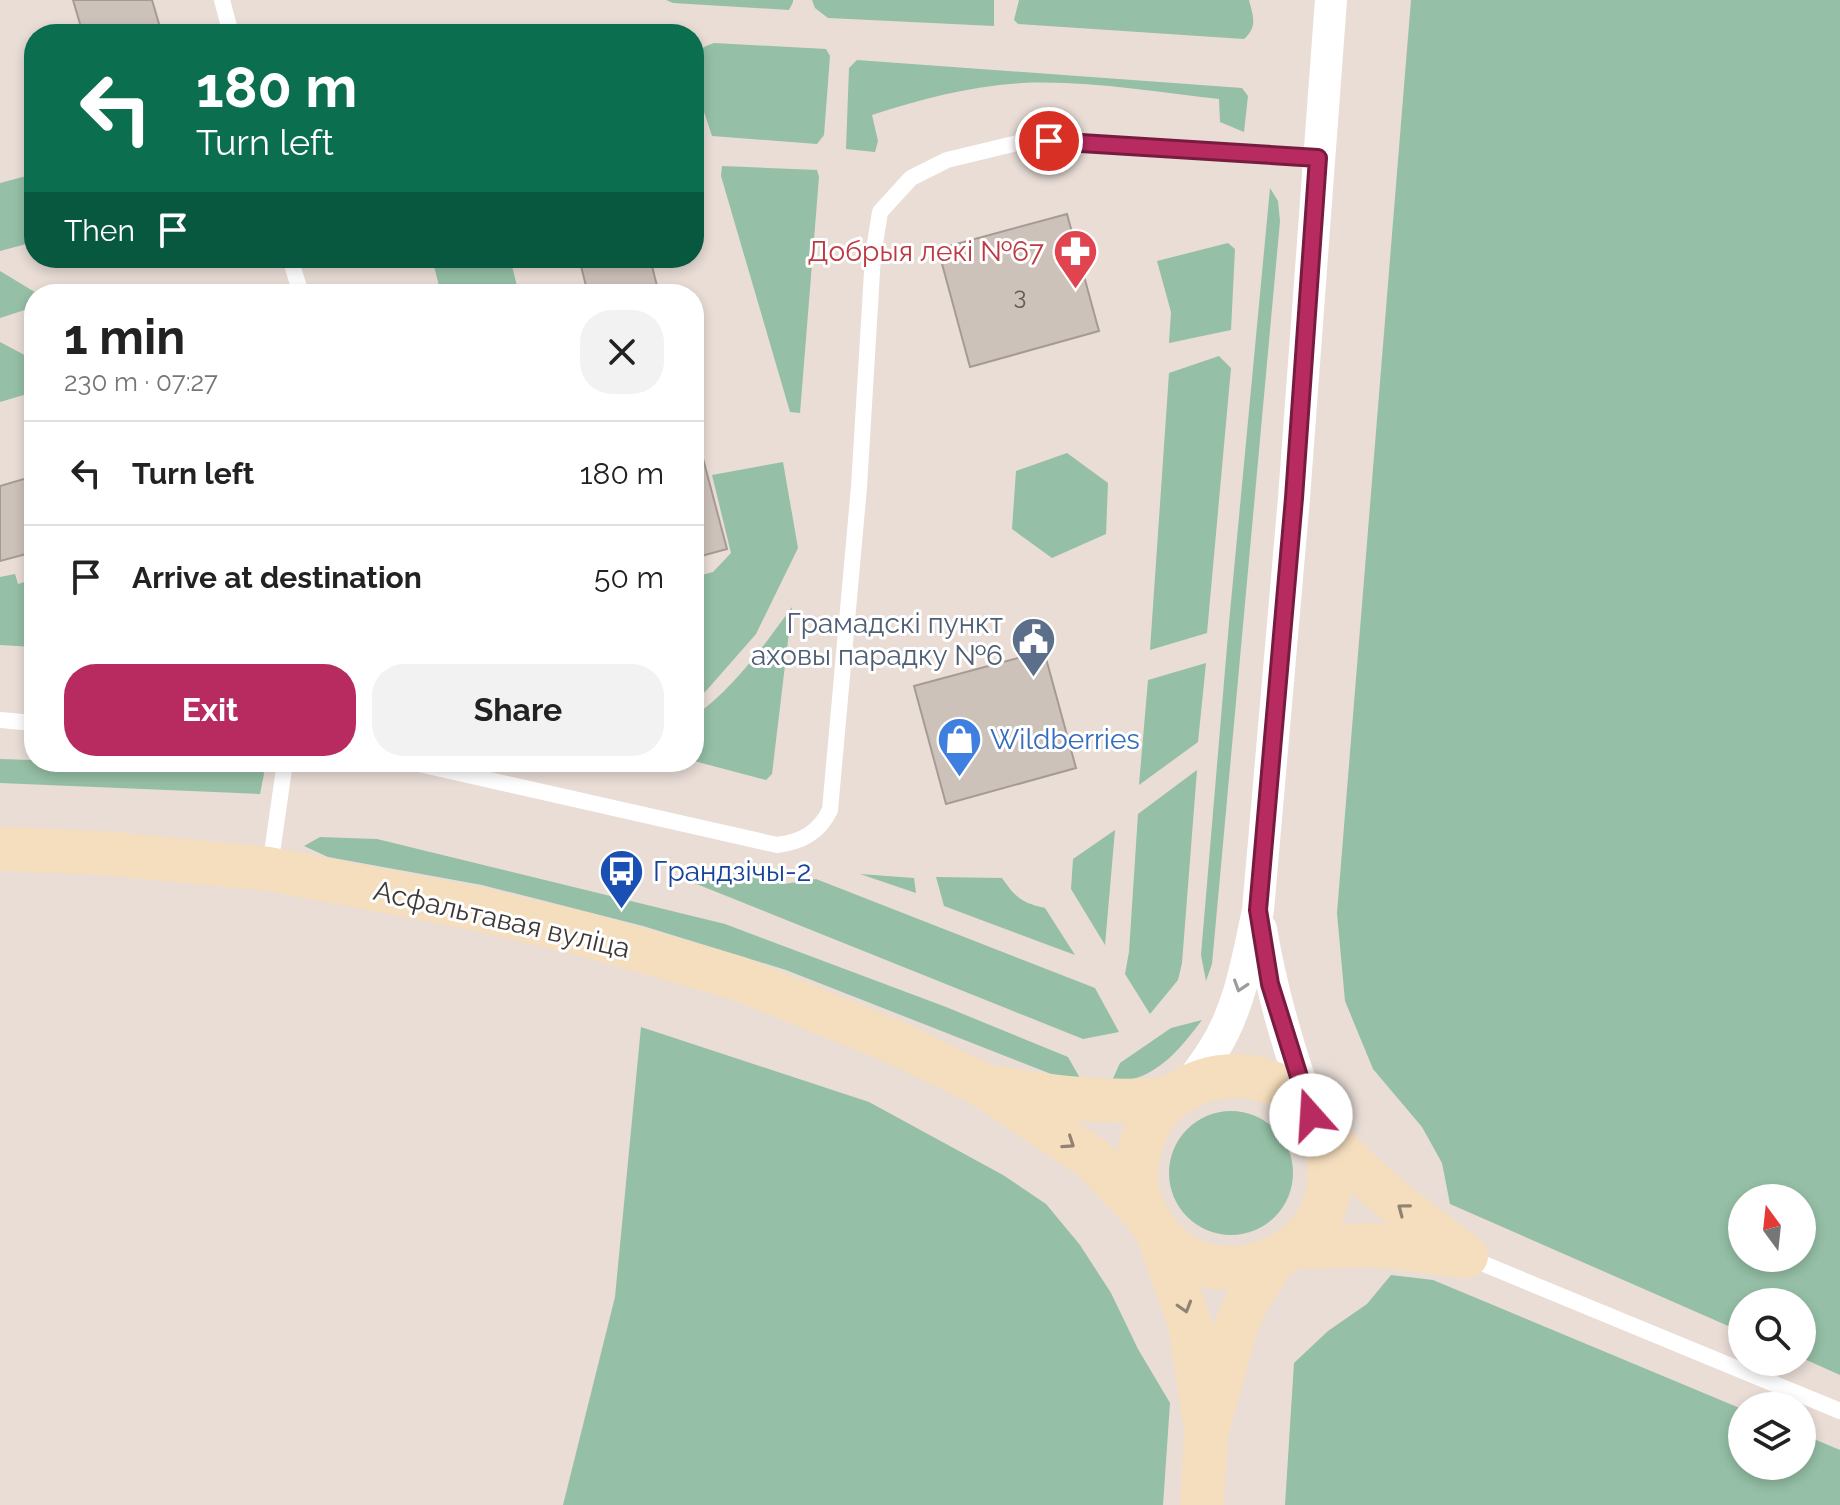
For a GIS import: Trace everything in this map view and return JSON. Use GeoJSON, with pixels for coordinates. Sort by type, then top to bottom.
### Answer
{"type":"FeatureCollection","features":[{"type":"Feature","properties":{"kind":"street"},"geometry":{"type":"LineString","coordinates":[[1202,1505],[1206,1433],[1190,1324],[1136,1183],[1138,1152],[1149,1123],[1215,1048],[1229,1019],[1245,971],[1258,910],[1294,498],[1331,0]]}},
{"type":"Feature","properties":{"kind":"street","name":"Асфальтавая вуліца"},"geometry":{"type":"LineString","coordinates":[[0,849],[102,853],[269,869],[478,909],[591,936],[737,978],[890,1040],[981,1084],[1093,1159],[1151,1223]]}},
{"type":"Feature","properties":{"kind":"street"},"geometry":{"type":"LineString","coordinates":[[1206,1433],[1235,1330],[1248,1299],[1284,1254],[1316,1223],[1328,1193],[1330,1162],[1270,984],[1258,910]]}},
{"type":"Feature","properties":{"kind":"street"},"geometry":{"type":"LineString","coordinates":[[1178,1093],[1214,1077],[1242,1075],[1268,1081],[1292,1095],[1390,1199],[1466,1256]]}},
{"type":"Feature","properties":{"kind":"street","name":"Асфальтавая вуліца"},"geometry":{"type":"LineString","coordinates":[[981,1084],[1048,1097],[1098,1101],[1178,1093]]}},
{"type":"Feature","properties":{"kind":"street"},"geometry":{"type":"LineString","coordinates":[[1151,1223],[1182,1255],[1211,1267],[1242,1269],[1284,1254],[1374,1245],[1466,1256]]}},
{"type":"Feature","properties":{"kind":"lane"},"geometry":{"type":"LineString","coordinates":[[222,0],[228,24]]}},
{"type":"Feature","properties":{"kind":"lane"},"geometry":{"type":"LineString","coordinates":[[454,772],[777,845],[796,843],[823,825],[830,810],[859,487],[873,256],[880,212],[911,178],[947,160],[1030,140],[1318,158]]}},
{"type":"Feature","properties":{"kind":"lane"},"geometry":{"type":"LineString","coordinates":[[0,720],[24,722]]}},
{"type":"Feature","properties":{"kind":"lane"},"geometry":{"type":"LineString","coordinates":[[269,869],[284,772]]}},
{"type":"Feature","properties":{"kind":"lane"},"geometry":{"type":"LineString","coordinates":[[1466,1256],[1840,1411]]}},
{"type":"Feature","properties":{"kind":"green space"},"geometry":{"type":"Polygon","coordinates":[[[666,0],[793,2],[789,10],[673,3],[666,0]]]}},
{"type":"Feature","properties":{"kind":"green space"},"geometry":{"type":"Polygon","coordinates":[[[812,0],[994,0],[994,26],[828,18],[815,8],[812,0]]]}},
{"type":"Feature","properties":{"kind":"green space"},"geometry":{"type":"Polygon","coordinates":[[[1019,0],[1249,0],[1253,21],[1244,39],[1018,24],[1014,20],[1019,0]]]}},
{"type":"Feature","properties":{"kind":"green space"},"geometry":{"type":"Polygon","coordinates":[[[1411,0],[1840,0],[1840,1375],[1816,1364],[1816,1288],[1728,1288],[1728,1326],[1450,1204],[1442,1163],[1422,1127],[1373,1069],[1345,1001],[1337,913],[1411,0]]]}},
{"type":"Feature","properties":{"kind":"green space"},"geometry":{"type":"Polygon","coordinates":[[[714,43],[826,49],[830,56],[824,135],[817,144],[712,136],[704,111],[704,47],[714,43]]]}},
{"type":"Feature","properties":{"kind":"green space"},"geometry":{"type":"Polygon","coordinates":[[[857,60],[1242,88],[1248,96],[1244,132],[1220,122],[1219,99],[1096,85],[1022,83],[946,94],[872,115],[878,141],[875,152],[846,149],[849,68],[857,60]]]}},
{"type":"Feature","properties":{"kind":"green space"},"geometry":{"type":"Polygon","coordinates":[[[722,166],[817,170],[819,177],[800,413],[790,412],[721,176],[722,166]]]}},
{"type":"Feature","properties":{"kind":"green space"},"geometry":{"type":"Polygon","coordinates":[[[24,177],[24,245],[0,251],[0,183],[24,177]]]}},
{"type":"Feature","properties":{"kind":"green space"},"geometry":{"type":"Polygon","coordinates":[[[1270,188],[1278,201],[1280,221],[1212,964],[1206,981],[1201,955],[1270,188]]]}},
{"type":"Feature","properties":{"kind":"green space"},"geometry":{"type":"Polygon","coordinates":[[[1228,243],[1235,249],[1231,330],[1169,343],[1171,312],[1157,261],[1228,243]]]}},
{"type":"Feature","properties":{"kind":"green space"},"geometry":{"type":"Polygon","coordinates":[[[434,268],[512,268],[516,284],[438,284],[434,268]]]}},
{"type":"Feature","properties":{"kind":"green space"},"geometry":{"type":"Polygon","coordinates":[[[0,271],[24,286],[24,310],[0,318],[0,271]]]}},
{"type":"Feature","properties":{"kind":"green space"},"geometry":{"type":"Polygon","coordinates":[[[0,342],[24,355],[24,395],[0,402],[0,342]]]}},
{"type":"Feature","properties":{"kind":"green space"},"geometry":{"type":"Polygon","coordinates":[[[1219,356],[1231,368],[1207,633],[1150,650],[1169,373],[1219,356]]]}},
{"type":"Feature","properties":{"kind":"green space"},"geometry":{"type":"Polygon","coordinates":[[[1067,453],[1108,483],[1106,534],[1052,558],[1012,529],[1016,471],[1067,453]]]}},
{"type":"Feature","properties":{"kind":"green space"},"geometry":{"type":"Polygon","coordinates":[[[783,462],[798,548],[756,634],[704,692],[704,574],[713,572],[731,553],[712,475],[783,462]]]}},
{"type":"Feature","properties":{"kind":"green space"},"geometry":{"type":"Polygon","coordinates":[[[15,574],[18,584],[24,582],[24,646],[0,645],[0,577],[15,574]]]}},
{"type":"Feature","properties":{"kind":"green space"},"geometry":{"type":"Polygon","coordinates":[[[792,607],[772,774],[766,780],[704,764],[704,708],[735,680],[792,607]]]}},
{"type":"Feature","properties":{"kind":"green space"},"geometry":{"type":"Polygon","coordinates":[[[1206,663],[1198,742],[1139,785],[1148,680],[1206,663]]]}},
{"type":"Feature","properties":{"kind":"green space"},"geometry":{"type":"Polygon","coordinates":[[[0,759],[24,760],[24,772],[264,774],[260,794],[0,783],[0,759]]]}},
{"type":"Feature","properties":{"kind":"green space"},"geometry":{"type":"Polygon","coordinates":[[[1197,770],[1182,963],[1178,980],[1150,1014],[1125,974],[1138,814],[1197,770]]]}},
{"type":"Feature","properties":{"kind":"green space"},"geometry":{"type":"Polygon","coordinates":[[[1115,830],[1105,945],[1071,889],[1073,859],[1115,830]]]}},
{"type":"Feature","properties":{"kind":"green space"},"geometry":{"type":"Polygon","coordinates":[[[320,837],[377,839],[725,924],[946,1007],[1068,1057],[1081,1080],[1074,1083],[786,970],[643,926],[482,885],[328,857],[304,846],[320,837]]]}},
{"type":"Feature","properties":{"kind":"green space"},"geometry":{"type":"Polygon","coordinates":[[[743,873],[784,884],[816,879],[1095,988],[1119,1032],[1083,1039],[694,883],[743,873]]]}},
{"type":"Feature","properties":{"kind":"green space"},"geometry":{"type":"Polygon","coordinates":[[[860,874],[914,878],[916,893],[860,874]]]}},
{"type":"Feature","properties":{"kind":"green space"},"geometry":{"type":"Polygon","coordinates":[[[936,877],[1002,878],[1020,899],[1045,908],[1075,955],[944,906],[936,877]]]}},
{"type":"Feature","properties":{"kind":"green space"},"geometry":{"type":"Polygon","coordinates":[[[1202,1020],[1160,1066],[1138,1077],[1111,1083],[1120,1063],[1171,1028],[1202,1020]]]}},
{"type":"Feature","properties":{"kind":"green space"},"geometry":{"type":"Polygon","coordinates":[[[641,1027],[869,1102],[1003,1175],[1046,1204],[1080,1245],[1111,1293],[1138,1349],[1170,1403],[1163,1505],[563,1505],[615,1297],[641,1027]]]}},
{"type":"Feature","properties":{"kind":"green space"},"geometry":{"type":"Polygon","coordinates":[[[1231,1111],[1255,1116],[1275,1129],[1288,1149],[1293,1173],[1288,1197],[1275,1217],[1255,1230],[1231,1235],[1207,1230],[1187,1217],[1174,1197],[1169,1173],[1174,1149],[1187,1129],[1207,1116],[1231,1111]]]}},
{"type":"Feature","properties":{"kind":"green space"},"geometry":{"type":"Polygon","coordinates":[[[1391,1275],[1433,1280],[1728,1403],[1728,1480],[1816,1480],[1816,1440],[1840,1450],[1840,1505],[1285,1505],[1294,1363],[1328,1331],[1367,1304],[1391,1275]]]}},
{"type":"Feature","properties":{"kind":"building"},"geometry":{"type":"Polygon","coordinates":[[[73,0],[152,0],[159,24],[80,24],[73,0]]]}},
{"type":"Feature","properties":{"kind":"building"},"geometry":{"type":"Polygon","coordinates":[[[1067,214],[1099,331],[970,367],[938,249],[1067,214]]]}},
{"type":"Feature","properties":{"kind":"building"},"geometry":{"type":"Polygon","coordinates":[[[582,268],[652,268],[656,284],[586,284],[582,268]]]}},
{"type":"Feature","properties":{"kind":"building"},"geometry":{"type":"Polygon","coordinates":[[[704,462],[727,549],[704,555],[704,462]]]}},
{"type":"Feature","properties":{"kind":"building"},"geometry":{"type":"Polygon","coordinates":[[[24,479],[24,555],[0,561],[0,486],[24,479]]]}},
{"type":"Feature","properties":{"kind":"building"},"geometry":{"type":"Polygon","coordinates":[[[1044,651],[1076,768],[946,804],[914,686],[1044,651]]]}},
{"type":"Feature","properties":{"kind":"place","name":"Добрыя лекі №67"},"geometry":{"type":"Point","coordinates":[1075,290]}},
{"type":"Feature","properties":{"kind":"place","name":"Грамадскі пункт аховы парадку №6"},"geometry":{"type":"Point","coordinates":[1034,678]}},
{"type":"Feature","properties":{"kind":"place","name":"Wildberries"},"geometry":{"type":"Point","coordinates":[959,778]}},
{"type":"Feature","properties":{"kind":"place","name":"Грандзічы-2"},"geometry":{"type":"Point","coordinates":[622,910]}},
{"type":"Feature","properties":{"kind":"route"},"geometry":{"type":"LineString","coordinates":[[1049,141],[1318,158],[1294,498],[1258,910],[1270,984],[1311,1115]]}}]}
